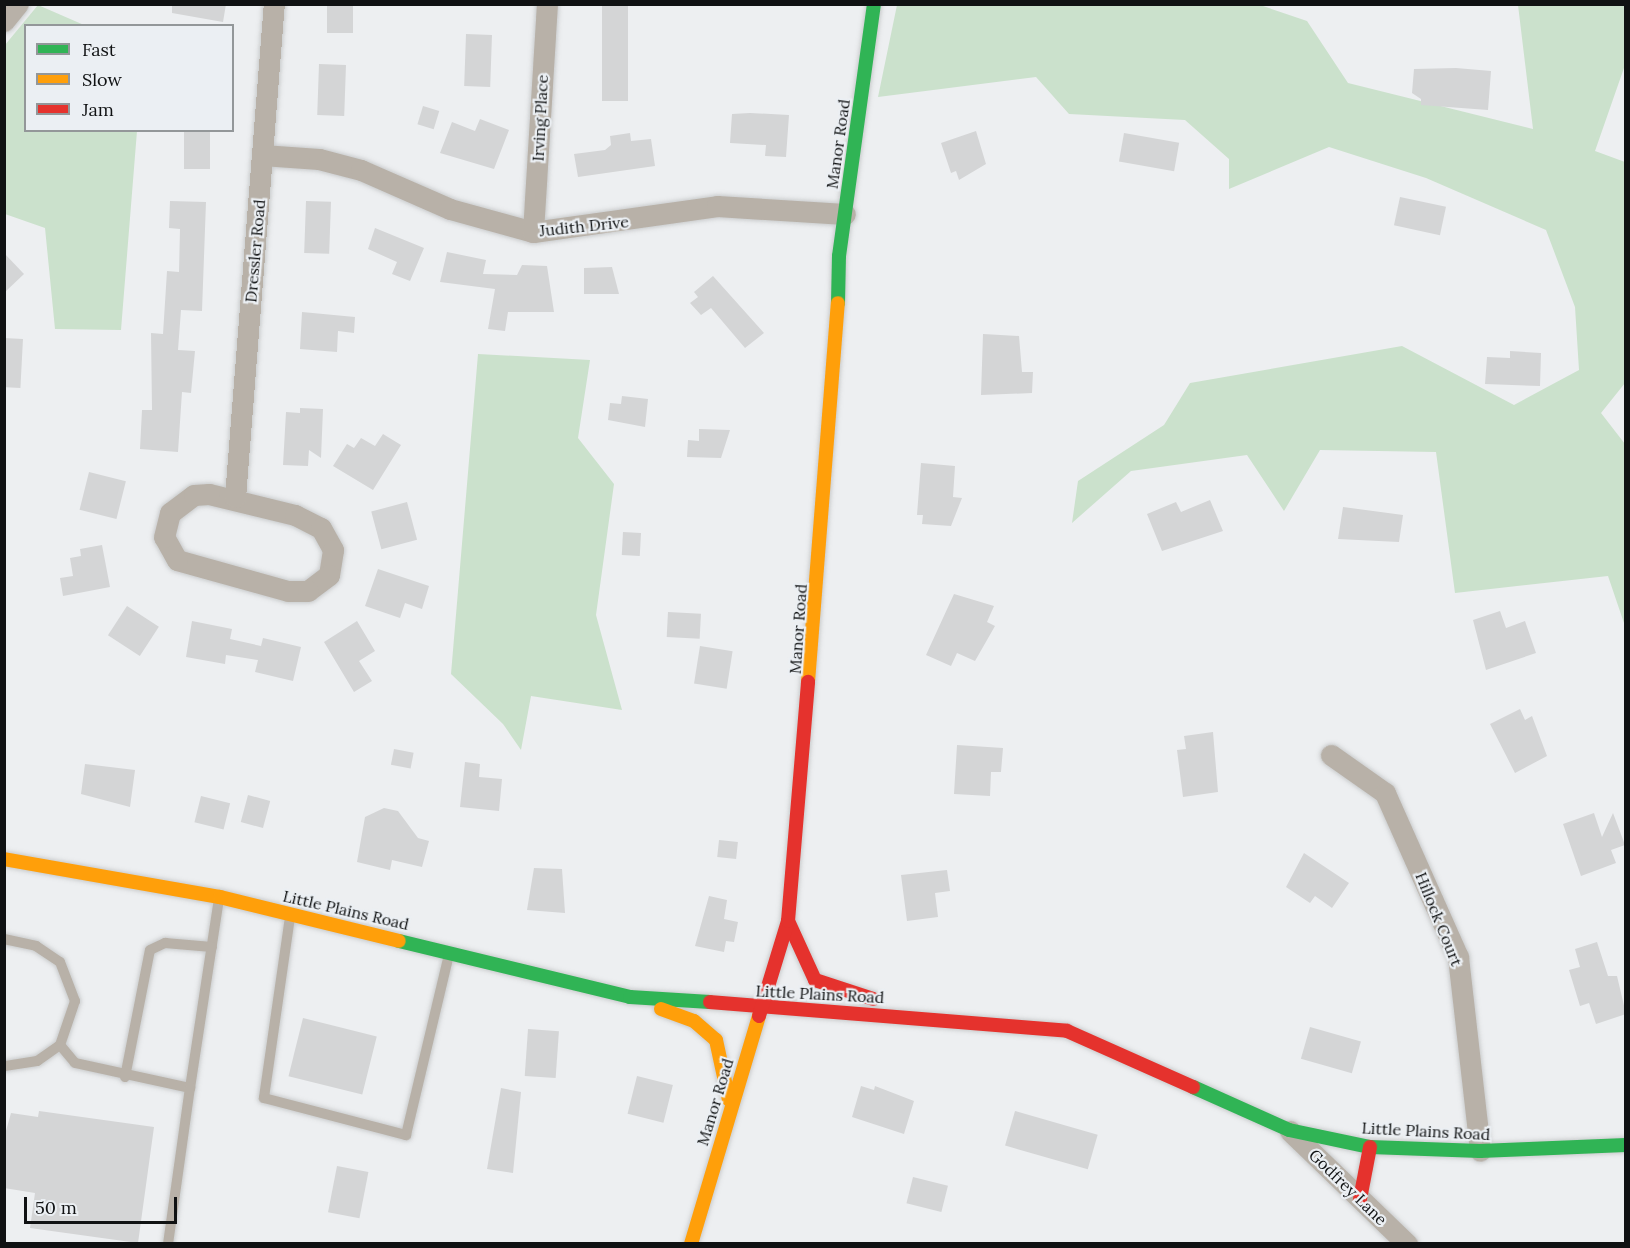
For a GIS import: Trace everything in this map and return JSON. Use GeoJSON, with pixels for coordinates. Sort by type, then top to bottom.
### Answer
{"type":"FeatureCollection","features":[{"type":"Feature","properties":{"kind":"street"},"geometry":{"type":"LineString","coordinates":[[4,21],[18,4]]}},
{"type":"Feature","properties":{"kind":"street","name":"Dressler Road"},"geometry":{"type":"LineString","coordinates":[[235,497],[274,4]]}},
{"type":"Feature","properties":{"kind":"street","name":"Irving Place"},"geometry":{"type":"LineString","coordinates":[[533,232],[547,4]]}},
{"type":"Feature","properties":{"kind":"street","name":"Manor Road"},"geometry":{"type":"LineString","coordinates":[[691,1244],[788,921],[845,214],[874,4]]}},
{"type":"Feature","properties":{"kind":"street","name":"Judith Drive"},"geometry":{"type":"LineString","coordinates":[[262,155],[320,159],[361,170],[450,209],[533,232],[717,206],[845,214]]}},
{"type":"Feature","properties":{"kind":"street"},"geometry":{"type":"LineString","coordinates":[[202,494],[235,497],[321,528],[333,550],[329,575],[308,591],[288,591],[188,565],[169,551],[164,526],[181,502],[202,494]]}},
{"type":"Feature","properties":{"kind":"street","name":"Hillock Court"},"geometry":{"type":"LineString","coordinates":[[1331,755],[1385,793],[1458,957],[1468,1010],[1480,1151]]}},
{"type":"Feature","properties":{"kind":"street","name":"Little Plains Road"},"geometry":{"type":"LineString","coordinates":[[4,859],[220,897],[630,997],[946,1018],[1067,1031],[1289,1130],[1370,1147],[1480,1151],[1626,1145]]}},
{"type":"Feature","properties":{"kind":"street"},"geometry":{"type":"LineString","coordinates":[[788,921],[815,980],[946,1018]]}},
{"type":"Feature","properties":{"kind":"street"},"geometry":{"type":"LineString","coordinates":[[630,997],[694,1021],[712,1035],[722,1057],[730,1111]]}},
{"type":"Feature","properties":{"kind":"street","name":"Godfrey Lane"},"geometry":{"type":"LineString","coordinates":[[1289,1130],[1407,1244]]}},
{"type":"Feature","properties":{"kind":"street"},"geometry":{"type":"LineString","coordinates":[[1360,1199],[1370,1147]]}},
{"type":"Feature","properties":{"kind":"lane"},"geometry":{"type":"LineString","coordinates":[[168,1244],[220,897]]}},
{"type":"Feature","properties":{"kind":"lane"},"geometry":{"type":"LineString","coordinates":[[291,914],[264,1098],[406,1135],[449,952]]}},
{"type":"Feature","properties":{"kind":"lane"},"geometry":{"type":"LineString","coordinates":[[4,939],[36,946],[60,962],[70,981],[72,1022],[60,1046],[37,1062],[4,1066]]}},
{"type":"Feature","properties":{"kind":"lane"},"geometry":{"type":"LineString","coordinates":[[125,1077],[150,950],[165,943],[212,947]]}},
{"type":"Feature","properties":{"kind":"lane"},"geometry":{"type":"LineString","coordinates":[[60,1046],[75,1063],[125,1077],[190,1088]]}},
{"type":"Feature","properties":{"kind":"green space"},"geometry":{"type":"Polygon","coordinates":[[[1257,4],[1307,21],[1348,83],[1533,129],[1518,5],[1625,5],[1625,65],[1595,151],[1625,162],[1625,383],[1601,413],[1625,444],[1625,626],[1608,576],[1455,593],[1436,452],[1320,450],[1284,511],[1247,455],[1131,471],[1072,523],[1078,481],[1164,425],[1190,383],[1402,346],[1514,405],[1579,370],[1575,307],[1546,230],[1426,178],[1329,147],[1229,189],[1229,159],[1185,120],[1069,114],[1036,77],[878,97],[897,5],[1257,4]]]}},
{"type":"Feature","properties":{"kind":"green space"},"geometry":{"type":"Polygon","coordinates":[[[38,5],[82,24],[24,24],[24,132],[137,132],[121,330],[55,329],[45,228],[5,214],[5,45],[38,5]]]}},
{"type":"Feature","properties":{"kind":"green space"},"geometry":{"type":"Polygon","coordinates":[[[478,354],[590,360],[578,438],[614,484],[596,615],[622,710],[531,696],[521,750],[503,724],[451,674],[478,354]]]}},
{"type":"Feature","properties":{"kind":"building"},"geometry":{"type":"Polygon","coordinates":[[[172,4],[226,4],[223,22],[172,13],[172,4]]]}},
{"type":"Feature","properties":{"kind":"building"},"geometry":{"type":"Polygon","coordinates":[[[327,4],[353,4],[353,33],[327,33],[327,4]]]}},
{"type":"Feature","properties":{"kind":"building"},"geometry":{"type":"Polygon","coordinates":[[[602,4],[628,4],[628,101],[602,101],[602,4]]]}},
{"type":"Feature","properties":{"kind":"building"},"geometry":{"type":"Polygon","coordinates":[[[466,34],[492,35],[490,87],[464,86],[466,34]]]}},
{"type":"Feature","properties":{"kind":"building"},"geometry":{"type":"Polygon","coordinates":[[[319,64],[346,65],[344,116],[317,115],[319,64]]]}},
{"type":"Feature","properties":{"kind":"building"},"geometry":{"type":"Polygon","coordinates":[[[1456,68],[1491,71],[1488,110],[1421,105],[1421,99],[1412,93],[1414,69],[1456,68]]]}},
{"type":"Feature","properties":{"kind":"building"},"geometry":{"type":"Polygon","coordinates":[[[423,106],[439,111],[434,129],[417,124],[423,106]]]}},
{"type":"Feature","properties":{"kind":"building"},"geometry":{"type":"Polygon","coordinates":[[[732,114],[789,115],[786,157],[765,156],[766,145],[730,143],[732,114]]]}},
{"type":"Feature","properties":{"kind":"building"},"geometry":{"type":"Polygon","coordinates":[[[480,119],[509,130],[494,169],[440,153],[452,122],[475,131],[480,119]]]}},
{"type":"Feature","properties":{"kind":"building"},"geometry":{"type":"Polygon","coordinates":[[[976,131],[986,164],[959,180],[956,171],[951,173],[941,143],[976,131]]]}},
{"type":"Feature","properties":{"kind":"building"},"geometry":{"type":"Polygon","coordinates":[[[184,132],[210,132],[210,169],[184,169],[184,132]]]}},
{"type":"Feature","properties":{"kind":"building"},"geometry":{"type":"Polygon","coordinates":[[[630,133],[631,141],[651,139],[655,166],[578,177],[574,154],[605,150],[611,145],[610,136],[630,133]]]}},
{"type":"Feature","properties":{"kind":"building"},"geometry":{"type":"Polygon","coordinates":[[[1124,133],[1179,143],[1174,171],[1119,162],[1124,133]]]}},
{"type":"Feature","properties":{"kind":"building"},"geometry":{"type":"Polygon","coordinates":[[[1400,197],[1446,207],[1440,235],[1394,225],[1400,197]]]}},
{"type":"Feature","properties":{"kind":"building"},"geometry":{"type":"Polygon","coordinates":[[[170,201],[206,202],[202,311],[181,310],[178,350],[195,351],[191,393],[182,392],[178,452],[140,449],[142,410],[152,410],[151,333],[163,334],[167,271],[179,272],[180,229],[169,228],[170,201]]]}},
{"type":"Feature","properties":{"kind":"building"},"geometry":{"type":"Polygon","coordinates":[[[306,201],[331,202],[329,254],[304,253],[306,201]]]}},
{"type":"Feature","properties":{"kind":"building"},"geometry":{"type":"Polygon","coordinates":[[[375,228],[424,248],[410,281],[392,274],[397,262],[368,249],[375,228]]]}},
{"type":"Feature","properties":{"kind":"building"},"geometry":{"type":"Polygon","coordinates":[[[447,252],[486,260],[483,274],[517,275],[522,265],[547,266],[554,312],[508,312],[505,331],[488,329],[495,289],[440,282],[447,252]]]}},
{"type":"Feature","properties":{"kind":"building"},"geometry":{"type":"Polygon","coordinates":[[[4,253],[24,274],[4,293],[4,253]]]}},
{"type":"Feature","properties":{"kind":"building"},"geometry":{"type":"Polygon","coordinates":[[[612,267],[619,294],[584,294],[584,268],[612,267]]]}},
{"type":"Feature","properties":{"kind":"building"},"geometry":{"type":"Polygon","coordinates":[[[713,276],[764,333],[745,348],[711,308],[701,315],[690,303],[698,297],[694,292],[713,276]]]}},
{"type":"Feature","properties":{"kind":"building"},"geometry":{"type":"Polygon","coordinates":[[[302,312],[355,317],[354,333],[338,331],[337,352],[300,349],[302,312]]]}},
{"type":"Feature","properties":{"kind":"building"},"geometry":{"type":"Polygon","coordinates":[[[983,334],[1019,336],[1022,372],[1033,372],[1032,393],[981,395],[983,334]]]}},
{"type":"Feature","properties":{"kind":"building"},"geometry":{"type":"Polygon","coordinates":[[[4,338],[23,339],[20,388],[4,387],[4,338]]]}},
{"type":"Feature","properties":{"kind":"building"},"geometry":{"type":"Polygon","coordinates":[[[1510,351],[1541,353],[1540,386],[1485,384],[1487,357],[1510,358],[1510,351]]]}},
{"type":"Feature","properties":{"kind":"building"},"geometry":{"type":"Polygon","coordinates":[[[622,396],[648,399],[645,427],[608,420],[610,403],[621,404],[622,396]]]}},
{"type":"Feature","properties":{"kind":"building"},"geometry":{"type":"Polygon","coordinates":[[[300,408],[323,409],[321,458],[309,450],[308,466],[283,465],[286,412],[300,413],[300,408]]]}},
{"type":"Feature","properties":{"kind":"building"},"geometry":{"type":"Polygon","coordinates":[[[699,429],[730,430],[721,458],[687,457],[688,440],[699,441],[699,429]]]}},
{"type":"Feature","properties":{"kind":"building"},"geometry":{"type":"Polygon","coordinates":[[[383,434],[401,445],[373,490],[333,466],[347,444],[354,448],[361,438],[375,446],[383,434]]]}},
{"type":"Feature","properties":{"kind":"building"},"geometry":{"type":"Polygon","coordinates":[[[921,463],[955,466],[953,497],[962,498],[951,526],[922,524],[923,515],[917,515],[921,463]]]}},
{"type":"Feature","properties":{"kind":"building"},"geometry":{"type":"Polygon","coordinates":[[[89,472],[126,481],[116,519],[80,510],[89,472]]]}},
{"type":"Feature","properties":{"kind":"building"},"geometry":{"type":"Polygon","coordinates":[[[1210,500],[1223,531],[1162,551],[1147,514],[1176,502],[1181,512],[1210,500]]]}},
{"type":"Feature","properties":{"kind":"building"},"geometry":{"type":"Polygon","coordinates":[[[407,502],[417,540],[381,549],[371,512],[407,502]]]}},
{"type":"Feature","properties":{"kind":"building"},"geometry":{"type":"Polygon","coordinates":[[[1343,507],[1403,515],[1399,542],[1338,539],[1343,507]]]}},
{"type":"Feature","properties":{"kind":"building"},"geometry":{"type":"Polygon","coordinates":[[[623,532],[641,533],[640,556],[622,555],[623,532]]]}},
{"type":"Feature","properties":{"kind":"building"},"geometry":{"type":"Polygon","coordinates":[[[102,545],[110,587],[63,596],[60,578],[73,576],[70,558],[81,556],[80,549],[102,545]]]}},
{"type":"Feature","properties":{"kind":"building"},"geometry":{"type":"Polygon","coordinates":[[[378,569],[429,586],[422,609],[405,603],[400,618],[365,606],[378,569]]]}},
{"type":"Feature","properties":{"kind":"building"},"geometry":{"type":"Polygon","coordinates":[[[954,594],[994,606],[987,622],[995,626],[975,661],[957,653],[951,666],[926,655],[954,594]]]}},
{"type":"Feature","properties":{"kind":"building"},"geometry":{"type":"Polygon","coordinates":[[[127,606],[159,627],[140,656],[108,635],[127,606]]]}},
{"type":"Feature","properties":{"kind":"building"},"geometry":{"type":"Polygon","coordinates":[[[1500,611],[1506,628],[1525,621],[1536,653],[1486,670],[1473,620],[1500,611]]]}},
{"type":"Feature","properties":{"kind":"building"},"geometry":{"type":"Polygon","coordinates":[[[668,612],[701,614],[700,639],[667,637],[668,612]]]}},
{"type":"Feature","properties":{"kind":"building"},"geometry":{"type":"Polygon","coordinates":[[[192,621],[232,629],[230,639],[261,646],[263,638],[301,647],[293,681],[255,672],[258,660],[226,655],[225,664],[186,657],[192,621]]]}},
{"type":"Feature","properties":{"kind":"building"},"geometry":{"type":"Polygon","coordinates":[[[357,621],[375,651],[359,661],[372,681],[354,692],[324,642],[357,621]]]}},
{"type":"Feature","properties":{"kind":"building"},"geometry":{"type":"Polygon","coordinates":[[[700,646],[733,651],[727,689],[694,684],[700,646]]]}},
{"type":"Feature","properties":{"kind":"building"},"geometry":{"type":"Polygon","coordinates":[[[1520,709],[1525,720],[1532,716],[1547,756],[1515,773],[1490,724],[1520,709]]]}},
{"type":"Feature","properties":{"kind":"building"},"geometry":{"type":"Polygon","coordinates":[[[1213,732],[1218,792],[1183,797],[1177,750],[1186,749],[1184,736],[1213,732]]]}},
{"type":"Feature","properties":{"kind":"building"},"geometry":{"type":"Polygon","coordinates":[[[957,745],[1003,748],[1001,772],[991,772],[990,796],[954,794],[957,745]]]}},
{"type":"Feature","properties":{"kind":"building"},"geometry":{"type":"Polygon","coordinates":[[[394,749],[414,753],[411,769],[391,765],[394,749]]]}},
{"type":"Feature","properties":{"kind":"building"},"geometry":{"type":"Polygon","coordinates":[[[465,762],[480,764],[479,777],[502,779],[499,811],[460,807],[465,762]]]}},
{"type":"Feature","properties":{"kind":"building"},"geometry":{"type":"Polygon","coordinates":[[[85,764],[135,770],[130,807],[81,794],[85,764]]]}},
{"type":"Feature","properties":{"kind":"building"},"geometry":{"type":"Polygon","coordinates":[[[248,795],[270,801],[263,828],[241,822],[248,795]]]}},
{"type":"Feature","properties":{"kind":"building"},"geometry":{"type":"Polygon","coordinates":[[[201,796],[230,803],[224,829],[194,822],[201,796]]]}},
{"type":"Feature","properties":{"kind":"building"},"geometry":{"type":"Polygon","coordinates":[[[384,808],[398,811],[418,838],[429,841],[422,867],[392,860],[390,870],[357,862],[365,817],[384,808]]]}},
{"type":"Feature","properties":{"kind":"building"},"geometry":{"type":"Polygon","coordinates":[[[1594,813],[1602,837],[1613,813],[1625,845],[1611,850],[1616,863],[1581,876],[1563,824],[1594,813]]]}},
{"type":"Feature","properties":{"kind":"building"},"geometry":{"type":"Polygon","coordinates":[[[719,840],[738,842],[736,859],[717,857],[719,840]]]}},
{"type":"Feature","properties":{"kind":"building"},"geometry":{"type":"Polygon","coordinates":[[[1304,853],[1349,883],[1332,908],[1315,896],[1310,903],[1286,887],[1304,853]]]}},
{"type":"Feature","properties":{"kind":"building"},"geometry":{"type":"Polygon","coordinates":[[[534,868],[562,869],[565,913],[527,910],[534,868]]]}},
{"type":"Feature","properties":{"kind":"building"},"geometry":{"type":"Polygon","coordinates":[[[947,870],[950,891],[935,893],[938,917],[907,921],[901,875],[947,870]]]}},
{"type":"Feature","properties":{"kind":"building"},"geometry":{"type":"Polygon","coordinates":[[[709,896],[727,900],[724,919],[738,922],[734,942],[726,941],[724,952],[695,946],[709,896]]]}},
{"type":"Feature","properties":{"kind":"building"},"geometry":{"type":"Polygon","coordinates":[[[1597,942],[1608,976],[1617,976],[1626,1014],[1596,1024],[1589,1003],[1580,1006],[1569,970],[1580,967],[1575,949],[1597,942]]]}},
{"type":"Feature","properties":{"kind":"building"},"geometry":{"type":"Polygon","coordinates":[[[303,1018],[377,1036],[362,1095],[288,1076],[303,1018]]]}},
{"type":"Feature","properties":{"kind":"building"},"geometry":{"type":"Polygon","coordinates":[[[1310,1027],[1361,1042],[1352,1073],[1301,1059],[1310,1027]]]}},
{"type":"Feature","properties":{"kind":"building"},"geometry":{"type":"Polygon","coordinates":[[[528,1029],[559,1031],[556,1078],[525,1076],[528,1029]]]}},
{"type":"Feature","properties":{"kind":"building"},"geometry":{"type":"Polygon","coordinates":[[[637,1076],[673,1085],[663,1123],[628,1114],[637,1076]]]}},
{"type":"Feature","properties":{"kind":"building"},"geometry":{"type":"Polygon","coordinates":[[[861,1086],[874,1090],[875,1086],[914,1101],[904,1134],[852,1117],[861,1086]]]}},
{"type":"Feature","properties":{"kind":"building"},"geometry":{"type":"Polygon","coordinates":[[[501,1088],[521,1092],[513,1173],[487,1169],[501,1088]]]}},
{"type":"Feature","properties":{"kind":"building"},"geometry":{"type":"Polygon","coordinates":[[[39,1111],[154,1127],[138,1243],[30,1228],[35,1193],[4,1188],[4,1138],[11,1113],[38,1117],[39,1111]]]}},
{"type":"Feature","properties":{"kind":"building"},"geometry":{"type":"Polygon","coordinates":[[[1015,1111],[1098,1135],[1088,1169],[1005,1146],[1015,1111]]]}},
{"type":"Feature","properties":{"kind":"building"},"geometry":{"type":"Polygon","coordinates":[[[337,1166],[368,1172],[359,1218],[328,1212],[337,1166]]]}},
{"type":"Feature","properties":{"kind":"building"},"geometry":{"type":"Polygon","coordinates":[[[913,1177],[948,1186],[941,1212],[906,1203],[913,1177]]]}},
{"type":"Feature","properties":{"kind":"traffic: fast"},"geometry":{"type":"LineString","coordinates":[[838,303],[839,256],[874,4]]}},
{"type":"Feature","properties":{"kind":"traffic: fast"},"geometry":{"type":"LineString","coordinates":[[399,941],[630,997],[710,1002]]}},
{"type":"Feature","properties":{"kind":"traffic: fast"},"geometry":{"type":"LineString","coordinates":[[1193,1087],[1289,1130],[1370,1147],[1480,1151],[1626,1145]]}},
{"type":"Feature","properties":{"kind":"traffic: slow"},"geometry":{"type":"LineString","coordinates":[[808,682],[838,303]]}},
{"type":"Feature","properties":{"kind":"traffic: slow"},"geometry":{"type":"LineString","coordinates":[[4,859],[220,897],[399,941]]}},
{"type":"Feature","properties":{"kind":"traffic: slow"},"geometry":{"type":"LineString","coordinates":[[661,1009],[694,1021],[716,1040],[729,1100]]}},
{"type":"Feature","properties":{"kind":"traffic: slow"},"geometry":{"type":"LineString","coordinates":[[691,1244],[759,1016]]}},
{"type":"Feature","properties":{"kind":"traffic: jam"},"geometry":{"type":"LineString","coordinates":[[759,1016],[788,921],[808,682]]}},
{"type":"Feature","properties":{"kind":"traffic: jam"},"geometry":{"type":"LineString","coordinates":[[788,921],[815,980],[873,999]]}},
{"type":"Feature","properties":{"kind":"traffic: jam"},"geometry":{"type":"LineString","coordinates":[[710,1002],[1067,1031],[1193,1087]]}},
{"type":"Feature","properties":{"kind":"traffic: jam"},"geometry":{"type":"LineString","coordinates":[[1360,1199],[1370,1147]]}}]}
